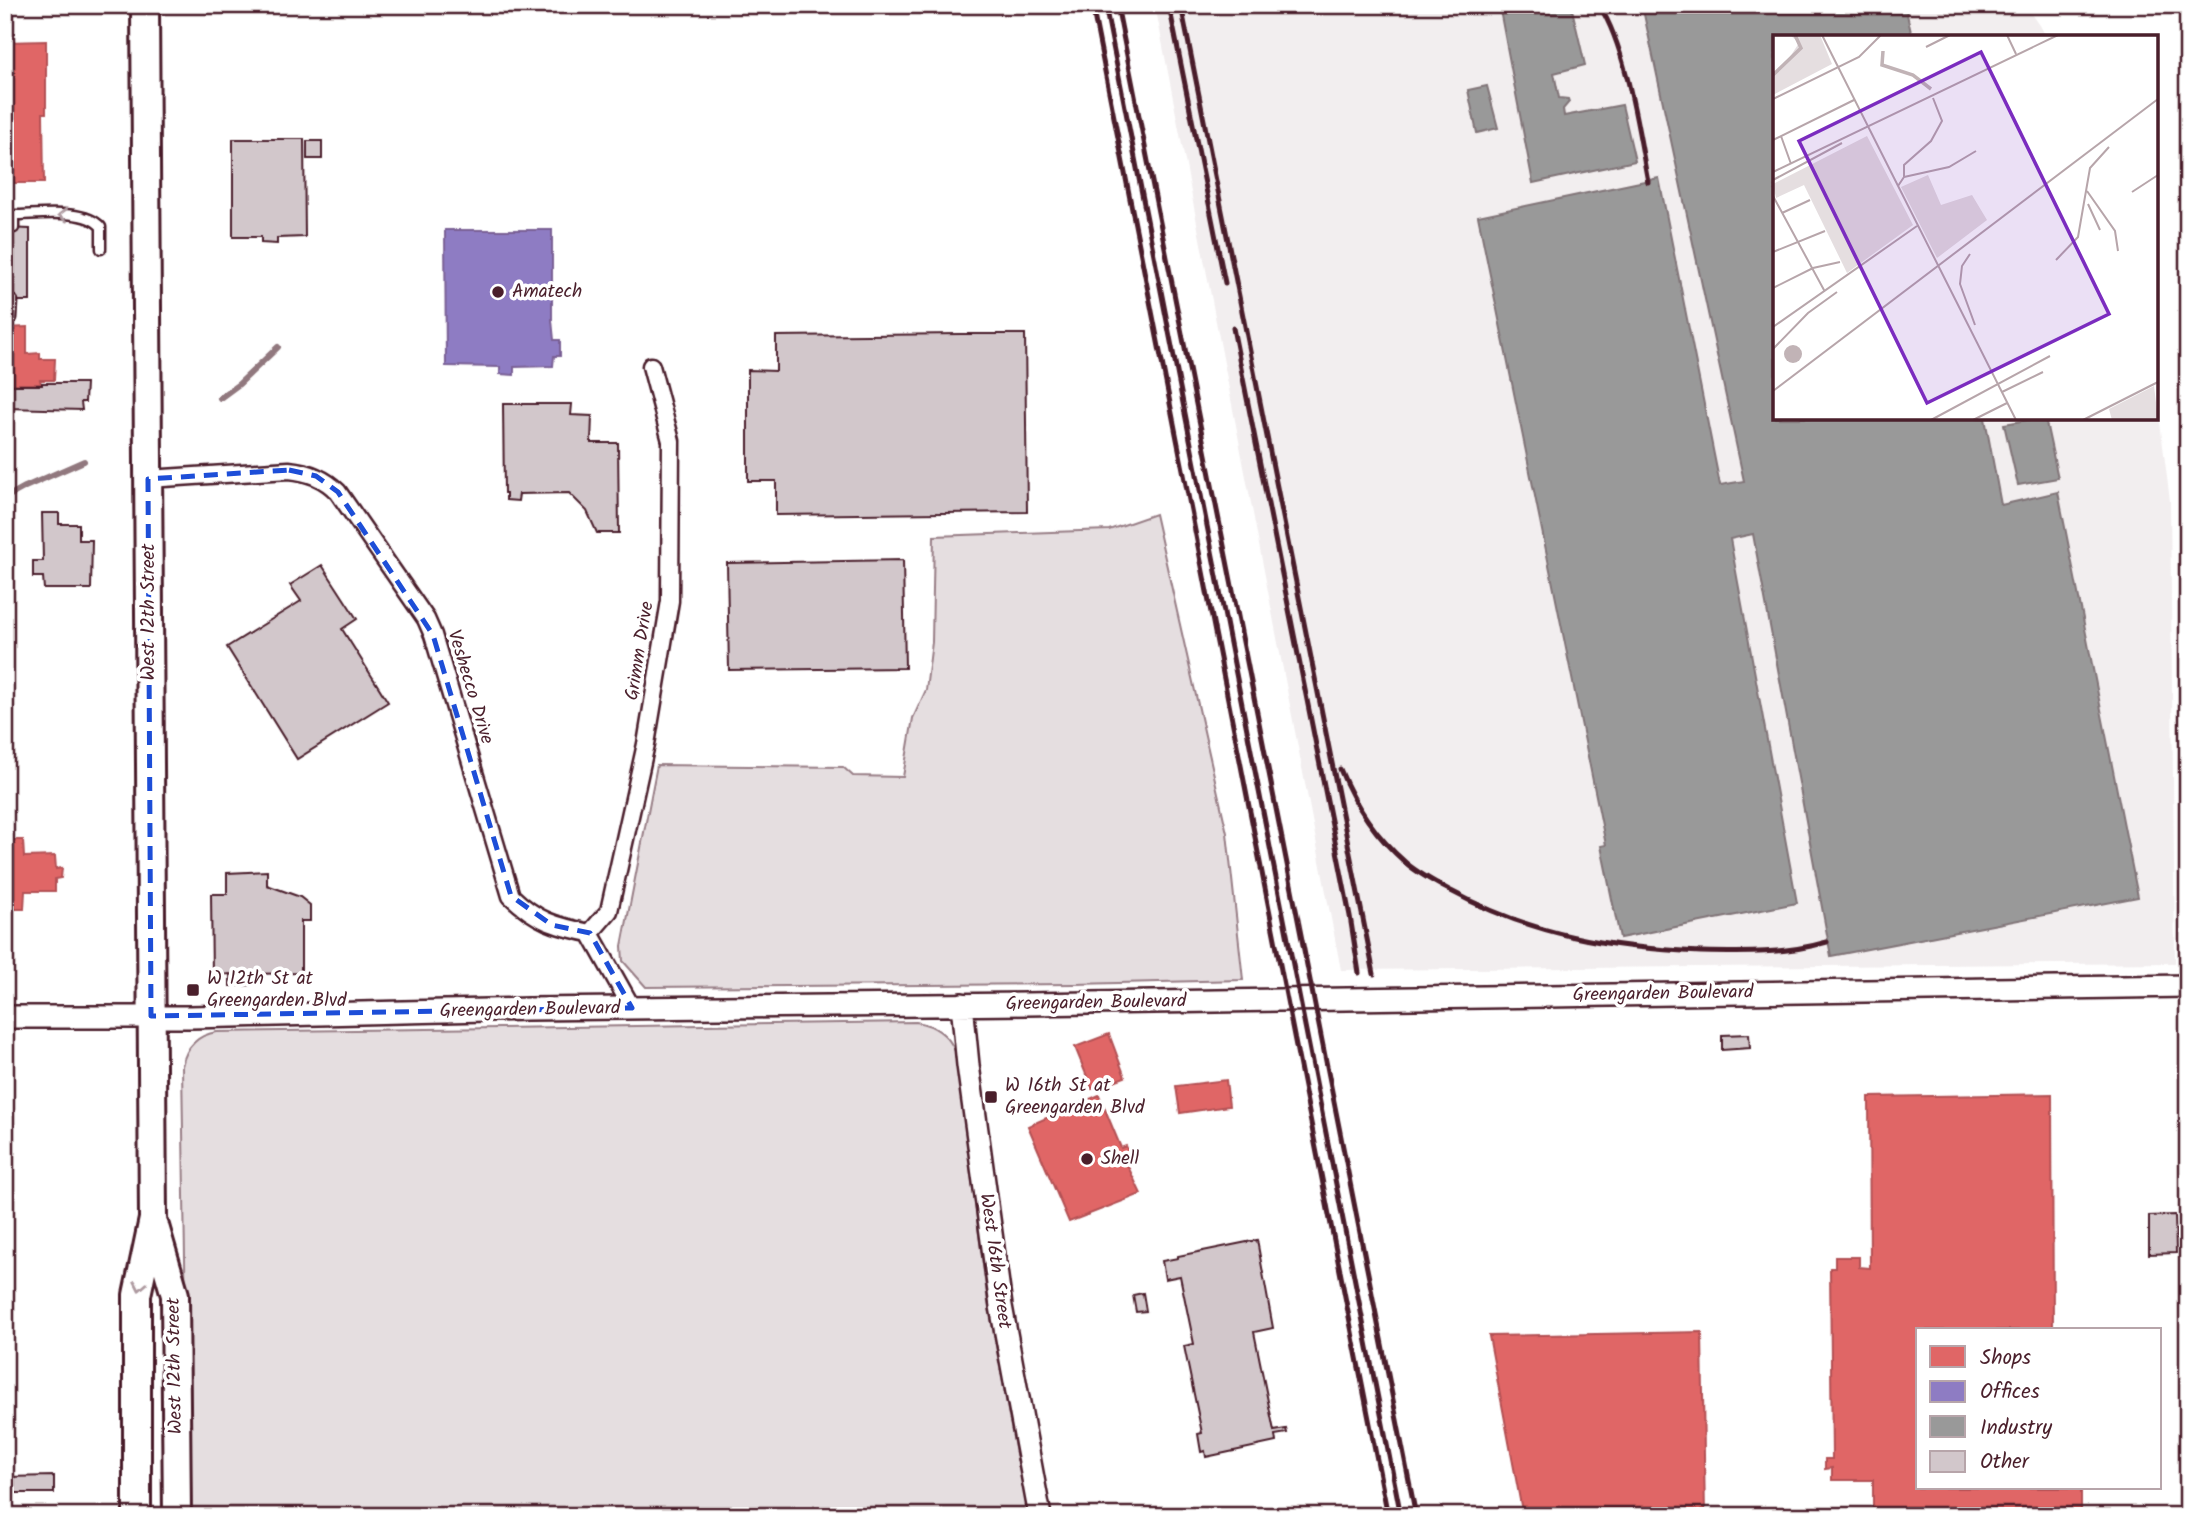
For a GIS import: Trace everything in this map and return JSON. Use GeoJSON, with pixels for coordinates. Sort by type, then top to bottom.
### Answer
{"type":"FeatureCollection","features":[{"type":"Feature","properties":{"kind":"main road","name":"West 12th Street"},"geometry":{"type":"LineString","coordinates":[[137,1516],[137,1295],[153,1219],[145,5]]}},
{"type":"Feature","properties":{"kind":"main road","name":"West 12th Street"},"geometry":{"type":"LineString","coordinates":[[153,1219],[175,1295],[177,1516]]}},
{"type":"Feature","properties":{"kind":"street","name":"Grimm Drive"},"geometry":{"type":"LineString","coordinates":[[590,933],[609,911],[646,744],[670,601],[671,441],[651,366]]}},
{"type":"Feature","properties":{"kind":"street","name":"Veshecco Drive"},"geometry":{"type":"LineString","coordinates":[[148,479],[289,470],[316,476],[328,482],[338,492],[426,619],[433,635],[511,896],[528,913],[552,925],[590,933]]}},
{"type":"Feature","properties":{"kind":"street"},"geometry":{"type":"LineString","coordinates":[[590,933],[632,1008]]}},
{"type":"Feature","properties":{"kind":"street","name":"Greengarden Boulevard"},"geometry":{"type":"LineString","coordinates":[[5,1017],[2188,986]]}},
{"type":"Feature","properties":{"kind":"street","name":"West 16th Street"},"geometry":{"type":"LineString","coordinates":[[962,1004],[1003,1318],[1040,1516]]}},
{"type":"Feature","properties":{"kind":"lane"},"geometry":{"type":"LineString","coordinates":[[14,228],[13,215],[79,215],[90,218],[101,227],[101,249]]}},
{"type":"Feature","properties":{"kind":"lane"},"geometry":{"type":"LineString","coordinates":[[12,318],[13,301]]}},
{"type":"Feature","properties":{"kind":"highlighted area"},"geometry":{"type":"Polygon","coordinates":[[[289,470],[316,476],[338,492],[433,635],[511,896],[552,925],[590,933],[632,1008],[151,1016],[148,479],[289,470]]]}},
{"type":"Feature","properties":{"kind":"shaded area"},"geometry":{"type":"Polygon","coordinates":[[[1155,5],[2025,5],[2046,35],[1773,35],[1773,420],[2158,420],[2158,407],[2170,501],[2175,963],[1341,970],[1155,5]]]}},
{"type":"Feature","properties":{"kind":"shaded area"},"geometry":{"type":"Polygon","coordinates":[[[1155,514],[1227,833],[1243,980],[646,987],[623,961],[622,946],[657,765],[843,767],[853,776],[903,777],[913,718],[926,690],[932,642],[934,536],[1109,530],[1155,514]]]}},
{"type":"Feature","properties":{"kind":"shaded area"},"geometry":{"type":"Polygon","coordinates":[[[916,1022],[940,1031],[955,1051],[988,1303],[1030,1516],[189,1516],[182,1066],[186,1053],[198,1039],[217,1032],[916,1022]]]}},
{"type":"Feature","properties":{"kind":"building: Shops"},"geometry":{"type":"Polygon","coordinates":[[[46,41],[44,183],[5,183],[5,42],[46,41]]]}},
{"type":"Feature","properties":{"kind":"building: Shops"},"geometry":{"type":"Polygon","coordinates":[[[27,327],[27,354],[40,353],[40,359],[55,359],[54,380],[40,380],[41,384],[5,384],[5,328],[27,327]]]}},
{"type":"Feature","properties":{"kind":"building: Shops"},"geometry":{"type":"Polygon","coordinates":[[[5,840],[23,840],[24,857],[55,856],[56,869],[62,868],[61,878],[55,879],[55,891],[25,891],[24,909],[5,909],[5,840]]]}},
{"type":"Feature","properties":{"kind":"building: Shops"},"geometry":{"type":"Polygon","coordinates":[[[1109,1034],[1125,1077],[1092,1089],[1075,1047],[1109,1034]]]}},
{"type":"Feature","properties":{"kind":"building: Shops"},"geometry":{"type":"Polygon","coordinates":[[[1226,1080],[1229,1106],[1180,1113],[1176,1086],[1226,1080]]]}},
{"type":"Feature","properties":{"kind":"building: Shops"},"geometry":{"type":"Polygon","coordinates":[[[2052,1094],[2053,1328],[1916,1328],[1916,1490],[2081,1490],[2081,1516],[1873,1516],[1873,1480],[1832,1480],[1832,1468],[1825,1469],[1825,1459],[1832,1459],[1830,1268],[1835,1268],[1835,1257],[1859,1257],[1859,1267],[1870,1268],[1869,1097],[2052,1094]]]}},
{"type":"Feature","properties":{"kind":"building: Shops"},"geometry":{"type":"Polygon","coordinates":[[[1099,1095],[1121,1148],[1126,1146],[1130,1154],[1123,1156],[1141,1194],[1069,1222],[1028,1126],[1099,1095]]]}},
{"type":"Feature","properties":{"kind":"building: Shops"},"geometry":{"type":"Polygon","coordinates":[[[1702,1332],[1705,1516],[1523,1516],[1489,1336],[1702,1332]]]}},
{"type":"Feature","properties":{"kind":"building: Offices"},"geometry":{"type":"Polygon","coordinates":[[[445,230],[552,230],[552,320],[554,340],[560,340],[560,356],[554,356],[553,366],[514,367],[514,375],[500,374],[500,367],[446,366],[445,230]]]}},
{"type":"Feature","properties":{"kind":"building: Industry"},"geometry":{"type":"Polygon","coordinates":[[[1499,5],[1571,5],[1585,65],[1554,73],[1559,98],[1568,99],[1569,102],[1563,109],[1564,116],[1622,105],[1635,161],[1533,183],[1499,5]]]}},
{"type":"Feature","properties":{"kind":"building: Industry"},"geometry":{"type":"Polygon","coordinates":[[[1642,5],[1905,5],[1912,35],[1773,35],[1773,420],[1985,420],[2001,505],[2058,492],[2138,897],[1831,956],[1753,534],[1730,539],[1797,903],[1620,938],[1601,846],[1606,845],[1478,216],[1659,178],[1720,485],[1744,481],[1642,5]]]}},
{"type":"Feature","properties":{"kind":"building: Industry"},"geometry":{"type":"Polygon","coordinates":[[[1487,86],[1498,128],[1477,133],[1468,90],[1487,86]]]}},
{"type":"Feature","properties":{"kind":"building: Industry"},"geometry":{"type":"Polygon","coordinates":[[[2045,420],[2058,478],[2018,485],[2004,424],[2045,420]]]}},
{"type":"Feature","properties":{"kind":"building: Other"},"geometry":{"type":"Polygon","coordinates":[[[233,139],[304,139],[305,237],[277,238],[277,244],[261,243],[261,237],[233,237],[233,139]]]}},
{"type":"Feature","properties":{"kind":"building: Other"},"geometry":{"type":"Polygon","coordinates":[[[307,141],[322,141],[322,159],[307,159],[307,141]]]}},
{"type":"Feature","properties":{"kind":"building: Other"},"geometry":{"type":"Polygon","coordinates":[[[5,228],[30,229],[30,301],[5,301],[5,228]]]}},
{"type":"Feature","properties":{"kind":"building: Other"},"geometry":{"type":"Polygon","coordinates":[[[1025,334],[1027,512],[776,515],[776,481],[748,481],[748,370],[776,371],[776,336],[1025,334]]]}},
{"type":"Feature","properties":{"kind":"building: Other"},"geometry":{"type":"Polygon","coordinates":[[[86,383],[85,402],[81,402],[82,410],[7,408],[5,422],[5,385],[86,383]]]}},
{"type":"Feature","properties":{"kind":"building: Other"},"geometry":{"type":"Polygon","coordinates":[[[503,404],[572,404],[571,415],[592,416],[591,443],[618,443],[619,533],[597,533],[587,511],[569,493],[519,494],[518,501],[506,500],[503,404]]]}},
{"type":"Feature","properties":{"kind":"building: Other"},"geometry":{"type":"Polygon","coordinates":[[[42,513],[59,513],[59,524],[79,524],[79,540],[92,540],[91,589],[44,589],[43,577],[33,577],[33,561],[43,561],[42,513]]]}},
{"type":"Feature","properties":{"kind":"building: Other"},"geometry":{"type":"Polygon","coordinates":[[[903,560],[905,668],[729,670],[727,563],[903,560]]]}},
{"type":"Feature","properties":{"kind":"building: Other"},"geometry":{"type":"Polygon","coordinates":[[[322,565],[357,619],[342,629],[388,702],[297,759],[227,647],[301,601],[290,585],[322,565]]]}},
{"type":"Feature","properties":{"kind":"building: Other"},"geometry":{"type":"Polygon","coordinates":[[[267,871],[267,885],[300,897],[310,905],[310,921],[301,921],[301,973],[251,974],[252,985],[230,986],[230,974],[212,976],[211,894],[227,894],[227,873],[267,871]]]}},
{"type":"Feature","properties":{"kind":"building: Other"},"geometry":{"type":"Polygon","coordinates":[[[1749,1034],[1750,1048],[1722,1050],[1722,1035],[1749,1034]]]}},
{"type":"Feature","properties":{"kind":"building: Other"},"geometry":{"type":"Polygon","coordinates":[[[2175,1215],[2176,1253],[2149,1254],[2149,1216],[2175,1215]]]}},
{"type":"Feature","properties":{"kind":"building: Other"},"geometry":{"type":"Polygon","coordinates":[[[1257,1240],[1273,1328],[1254,1332],[1274,1431],[1286,1429],[1287,1433],[1275,1435],[1276,1442],[1206,1457],[1205,1451],[1201,1452],[1198,1434],[1202,1433],[1184,1346],[1194,1344],[1180,1276],[1165,1279],[1162,1261],[1257,1240]]]}},
{"type":"Feature","properties":{"kind":"building: Other"},"geometry":{"type":"Polygon","coordinates":[[[1143,1293],[1146,1311],[1136,1312],[1133,1295],[1143,1293]]]}},
{"type":"Feature","properties":{"kind":"building: Other"},"geometry":{"type":"Polygon","coordinates":[[[54,1476],[54,1493],[5,1493],[5,1477],[54,1476]]]}},
{"type":"Feature","properties":{"kind":"waterway"},"geometry":{"type":"LineString","coordinates":[[220,398],[278,347]]}},
{"type":"Feature","properties":{"kind":"waterway"},"geometry":{"type":"LineString","coordinates":[[5,498],[84,461]]}},
{"type":"Feature","properties":{"kind":"railway"},"geometry":{"type":"LineString","coordinates":[[1092,5],[1388,1516]]}},
{"type":"Feature","properties":{"kind":"railway"},"geometry":{"type":"LineString","coordinates":[[1105,5],[1401,1516]]}},
{"type":"Feature","properties":{"kind":"railway"},"geometry":{"type":"LineString","coordinates":[[1117,5],[1416,1516]]}},
{"type":"Feature","properties":{"kind":"railway"},"geometry":{"type":"LineString","coordinates":[[1169,5],[1225,283]]}},
{"type":"Feature","properties":{"kind":"railway"},"geometry":{"type":"LineString","coordinates":[[1181,5],[1374,974]]}},
{"type":"Feature","properties":{"kind":"railway"},"geometry":{"type":"LineString","coordinates":[[1599,5],[1609,23],[1624,67],[1648,182]]}},
{"type":"Feature","properties":{"kind":"railway"},"geometry":{"type":"LineString","coordinates":[[1233,328],[1359,973]]}},
{"type":"Feature","properties":{"kind":"railway"},"geometry":{"type":"LineString","coordinates":[[1340,769],[1367,820],[1406,863],[1451,891],[1511,919],[1603,943],[1667,950],[1765,952],[1827,942]]}},
{"type":"Feature","properties":{"kind":"place","name":"Amatech"},"geometry":{"type":"Point","coordinates":[498,292]}},
{"type":"Feature","properties":{"kind":"place","name":"W 12th St at Greengarden Blvd"},"geometry":{"type":"Point","coordinates":[193,990]}},
{"type":"Feature","properties":{"kind":"place","name":"W 16th St at Greengarden Blvd"},"geometry":{"type":"Point","coordinates":[991,1097]}},
{"type":"Feature","properties":{"kind":"place","name":"Shell"},"geometry":{"type":"Point","coordinates":[1087,1159]}}]}
